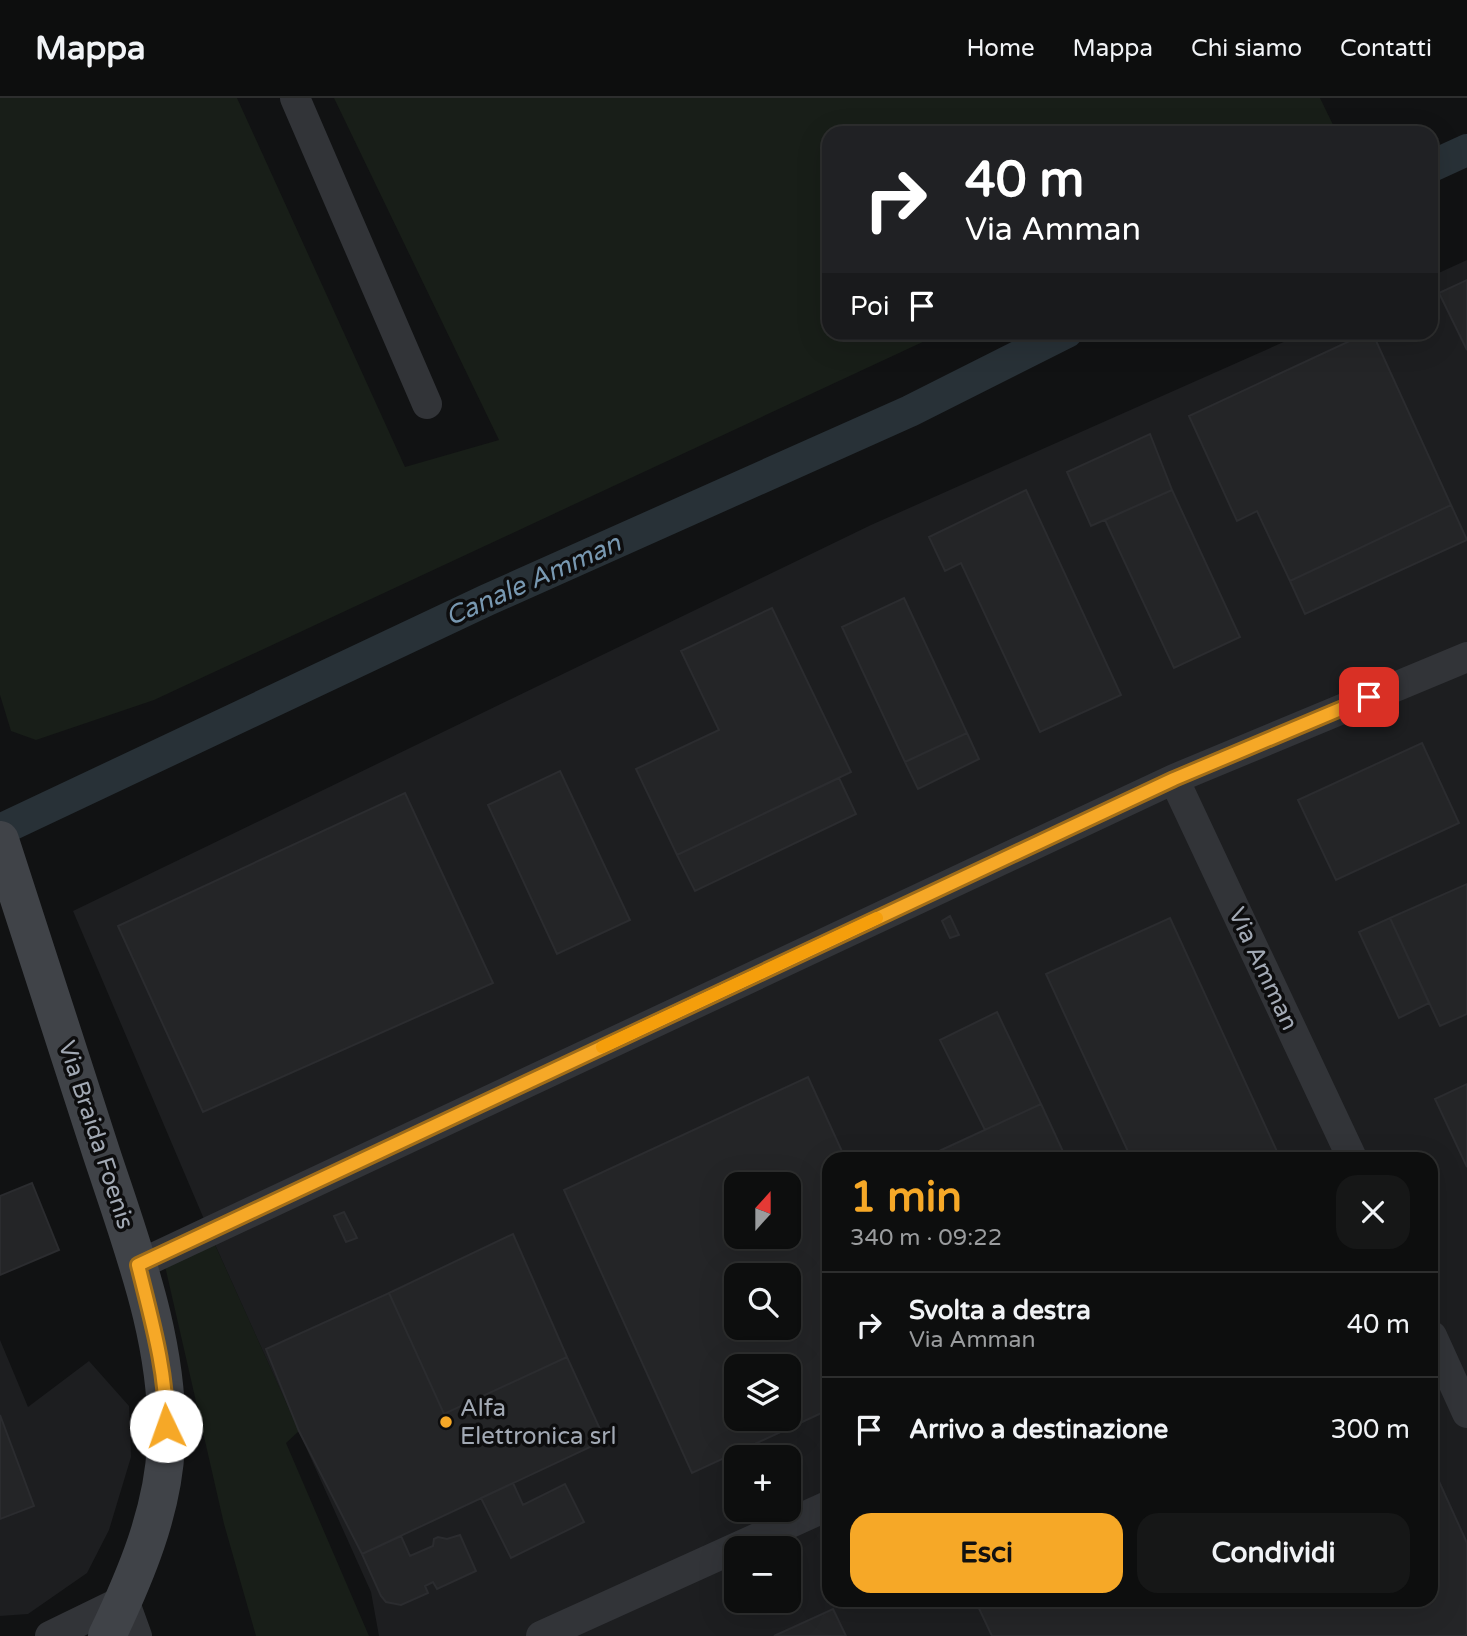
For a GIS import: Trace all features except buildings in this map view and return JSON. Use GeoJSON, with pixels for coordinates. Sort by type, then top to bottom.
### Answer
{"type":"FeatureCollection","features":[{"type":"Feature","properties":{"kind":"street"},"geometry":{"type":"LineString","coordinates":[[295,98],[427,404]]}},
{"type":"Feature","properties":{"kind":"street"},"geometry":{"type":"LineString","coordinates":[[138,1265],[1174,779],[1467,657]]}},
{"type":"Feature","properties":{"kind":"street","name":"Via Amman"},"geometry":{"type":"LineString","coordinates":[[1174,779],[1349,1152]]}},
{"type":"Feature","properties":{"kind":"street","name":"Via Braida Foenis"},"geometry":{"type":"LineString","coordinates":[[4,854],[138,1265],[157,1343],[166,1405],[166,1447],[152,1525],[124,1600],[107,1636]]}},
{"type":"Feature","properties":{"kind":"street"},"geometry":{"type":"LineString","coordinates":[[1438,1349],[1467,1413]]}},
{"type":"Feature","properties":{"kind":"street"},"geometry":{"type":"LineString","coordinates":[[541,1636],[822,1509]]}},
{"type":"Feature","properties":{"kind":"street"},"geometry":{"type":"LineString","coordinates":[[50,1636],[124,1600],[137,1636]]}},
{"type":"Feature","properties":{"kind":"shaded area"},"geometry":{"type":"Polygon","coordinates":[[[0,98],[237,98],[405,467],[499,440],[334,98],[1320,98],[1334,126],[822,126],[822,340],[927,340],[154,700],[36,740],[11,731],[0,695],[0,98]]]}},
{"type":"Feature","properties":{"kind":"shaded area"},"geometry":{"type":"Polygon","coordinates":[[[1467,260],[1467,1636],[379,1636],[371,1592],[212,1238],[73,911],[871,525],[1288,340],[1438,340],[1438,273],[1467,260]]]}},
{"type":"Feature","properties":{"kind":"shaded area"},"geometry":{"type":"Polygon","coordinates":[[[212,1238],[299,1431],[286,1443],[369,1636],[256,1636],[224,1524],[165,1266],[212,1238]]]}},
{"type":"Feature","properties":{"kind":"shaded area"},"geometry":{"type":"Polygon","coordinates":[[[0,1340],[28,1407],[89,1361],[129,1406],[131,1457],[109,1530],[87,1573],[28,1614],[0,1616],[0,1340]]]}},
{"type":"Feature","properties":{"kind":"waterway","name":"Canale Amman"},"geometry":{"type":"LineString","coordinates":[[1438,163],[1467,150]]}},
{"type":"Feature","properties":{"kind":"waterway","name":"Canale Amman"},"geometry":{"type":"LineString","coordinates":[[0,830],[487,600],[910,411],[1051,340]]}},
{"type":"Feature","properties":{"kind":"slow traffic"},"geometry":{"type":"LineString","coordinates":[[602,1047],[877,918]]}},
{"type":"Feature","properties":{"kind":"place","name":"Alfa Elettronica srl"},"geometry":{"type":"Point","coordinates":[446,1422]}},
{"type":"Feature","properties":{"kind":"route"},"geometry":{"type":"LineString","coordinates":[[166,1426],[166,1405],[157,1343],[138,1265],[1174,779],[1369,697]]}}]}
